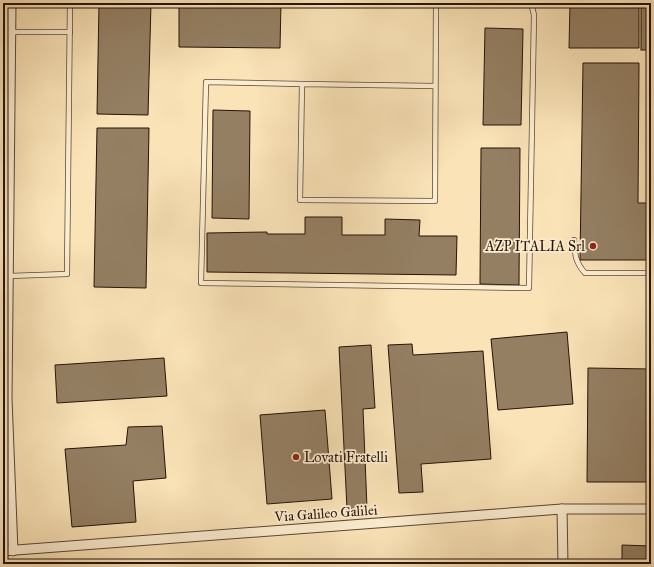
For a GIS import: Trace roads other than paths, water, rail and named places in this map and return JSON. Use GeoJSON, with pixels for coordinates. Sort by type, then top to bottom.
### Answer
{"type":"FeatureCollection","features":[{"type":"Feature","properties":{"kind":"street"},"geometry":{"type":"LineString","coordinates":[[11,3],[7,399],[13,550]]}},
{"type":"Feature","properties":{"kind":"street"},"geometry":{"type":"LineString","coordinates":[[562,509],[563,564]]}},
{"type":"Feature","properties":{"kind":"street","name":"Via Galileo Galilei"},"geometry":{"type":"LineString","coordinates":[[3,551],[562,509],[651,509]]}},
{"type":"Feature","properties":{"kind":"lane"},"geometry":{"type":"LineString","coordinates":[[9,276],[67,274],[70,3]]}},
{"type":"Feature","properties":{"kind":"lane"},"geometry":{"type":"LineString","coordinates":[[302,84],[300,200],[434,202],[436,3]]}},
{"type":"Feature","properties":{"kind":"lane"},"geometry":{"type":"LineString","coordinates":[[435,86],[206,82],[201,282],[529,288],[534,15],[531,3]]}},
{"type":"Feature","properties":{"kind":"lane"},"geometry":{"type":"LineString","coordinates":[[11,32],[70,32]]}},
{"type":"Feature","properties":{"kind":"lane"},"geometry":{"type":"LineString","coordinates":[[574,240],[575,258],[578,265],[585,272],[651,273]]}},
{"type":"Feature","properties":{"kind":"place","name":"AZP ITALIA Srl"},"geometry":{"type":"Point","coordinates":[593,246]}},
{"type":"Feature","properties":{"kind":"place","name":"Lovati Fratelli"},"geometry":{"type":"Point","coordinates":[296,457]}}]}
